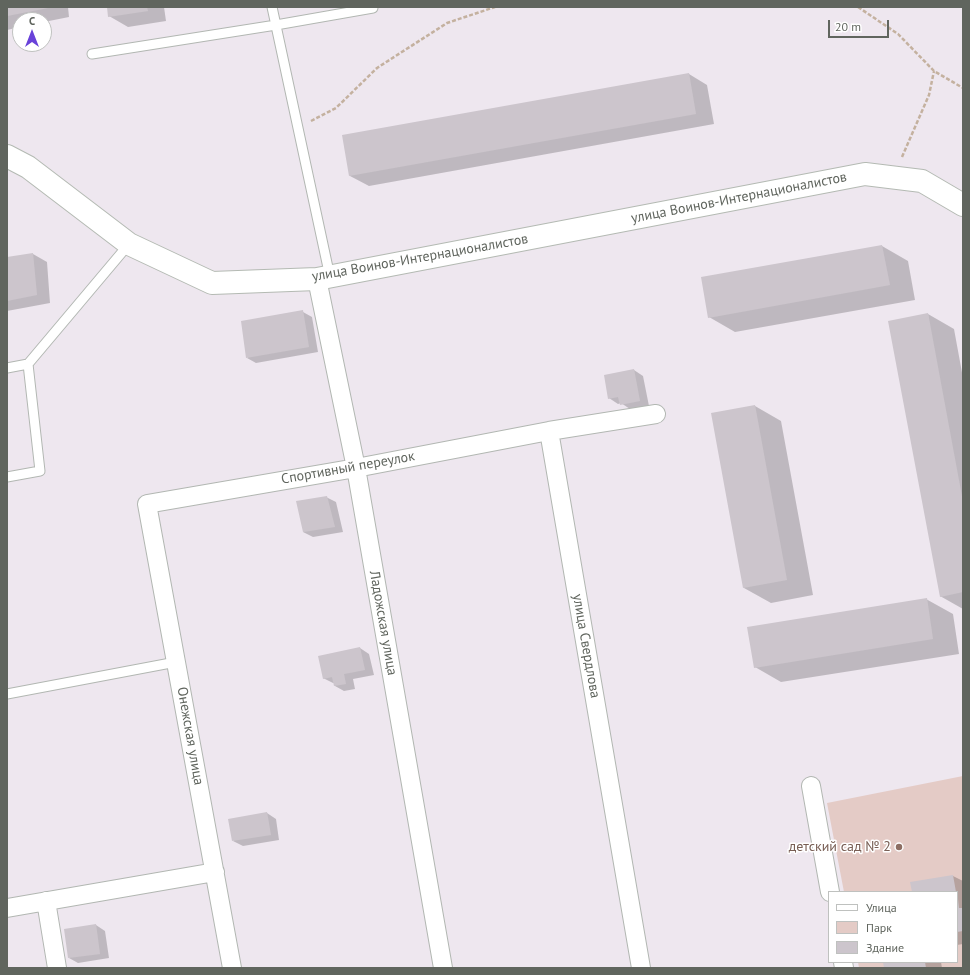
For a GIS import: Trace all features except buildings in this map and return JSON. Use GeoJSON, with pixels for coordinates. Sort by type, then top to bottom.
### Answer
{"type":"FeatureCollection","features":[{"type":"Feature","properties":{"kind":"street","name":"улица Воинов-Интернационалистов"},"geometry":{"type":"LineString","coordinates":[[7,156],[28,167],[129,244],[212,283],[324,278],[865,174],[922,181],[963,205]]}},
{"type":"Feature","properties":{"kind":"street","name":"Ладожская улица"},"geometry":{"type":"LineString","coordinates":[[324,278],[443,968]]}},
{"type":"Feature","properties":{"kind":"street"},"geometry":{"type":"LineString","coordinates":[[549,431],[656,414]]}},
{"type":"Feature","properties":{"kind":"street","name":"Спортивный переулок"},"geometry":{"type":"LineString","coordinates":[[147,504],[356,468],[549,431]]}},
{"type":"Feature","properties":{"kind":"street","name":"улица Свердлова"},"geometry":{"type":"LineString","coordinates":[[549,431],[641,968]]}},
{"type":"Feature","properties":{"kind":"street","name":"Онежская улица"},"geometry":{"type":"LineString","coordinates":[[147,504],[232,968]]}},
{"type":"Feature","properties":{"kind":"street"},"geometry":{"type":"LineString","coordinates":[[811,786],[830,891]]}},
{"type":"Feature","properties":{"kind":"street"},"geometry":{"type":"LineString","coordinates":[[7,908],[214,872]]}},
{"type":"Feature","properties":{"kind":"street"},"geometry":{"type":"LineString","coordinates":[[46,901],[56,968]]}},
{"type":"Feature","properties":{"kind":"lane"},"geometry":{"type":"LineString","coordinates":[[272,7],[298,127],[324,278]]}},
{"type":"Feature","properties":{"kind":"lane"},"geometry":{"type":"LineString","coordinates":[[92,54],[373,8]]}},
{"type":"Feature","properties":{"kind":"lane"},"geometry":{"type":"LineString","coordinates":[[7,368],[28,364],[129,244]]}},
{"type":"Feature","properties":{"kind":"lane"},"geometry":{"type":"LineString","coordinates":[[7,477],[40,471],[28,364]]}},
{"type":"Feature","properties":{"kind":"lane"},"geometry":{"type":"LineString","coordinates":[[7,694],[176,662]]}},
{"type":"Feature","properties":{"kind":"path"},"geometry":{"type":"LineString","coordinates":[[298,127],[336,108],[377,68],[447,24],[495,7]]}},
{"type":"Feature","properties":{"kind":"path"},"geometry":{"type":"LineString","coordinates":[[858,7],[898,34],[934,71],[963,88]]}},
{"type":"Feature","properties":{"kind":"path"},"geometry":{"type":"LineString","coordinates":[[893,178],[929,95],[934,71]]}},
{"type":"Feature","properties":{"kind":"green space","name":"детский сад № 2"},"geometry":{"type":"Polygon","coordinates":[[[963,776],[963,968],[859,968],[858,963],[958,963],[958,891],[844,891],[827,803],[963,776]]]}},
{"type":"Feature","properties":{"kind":"place","name":"детский сад № 2"},"geometry":{"type":"Point","coordinates":[899,847]}}]}
